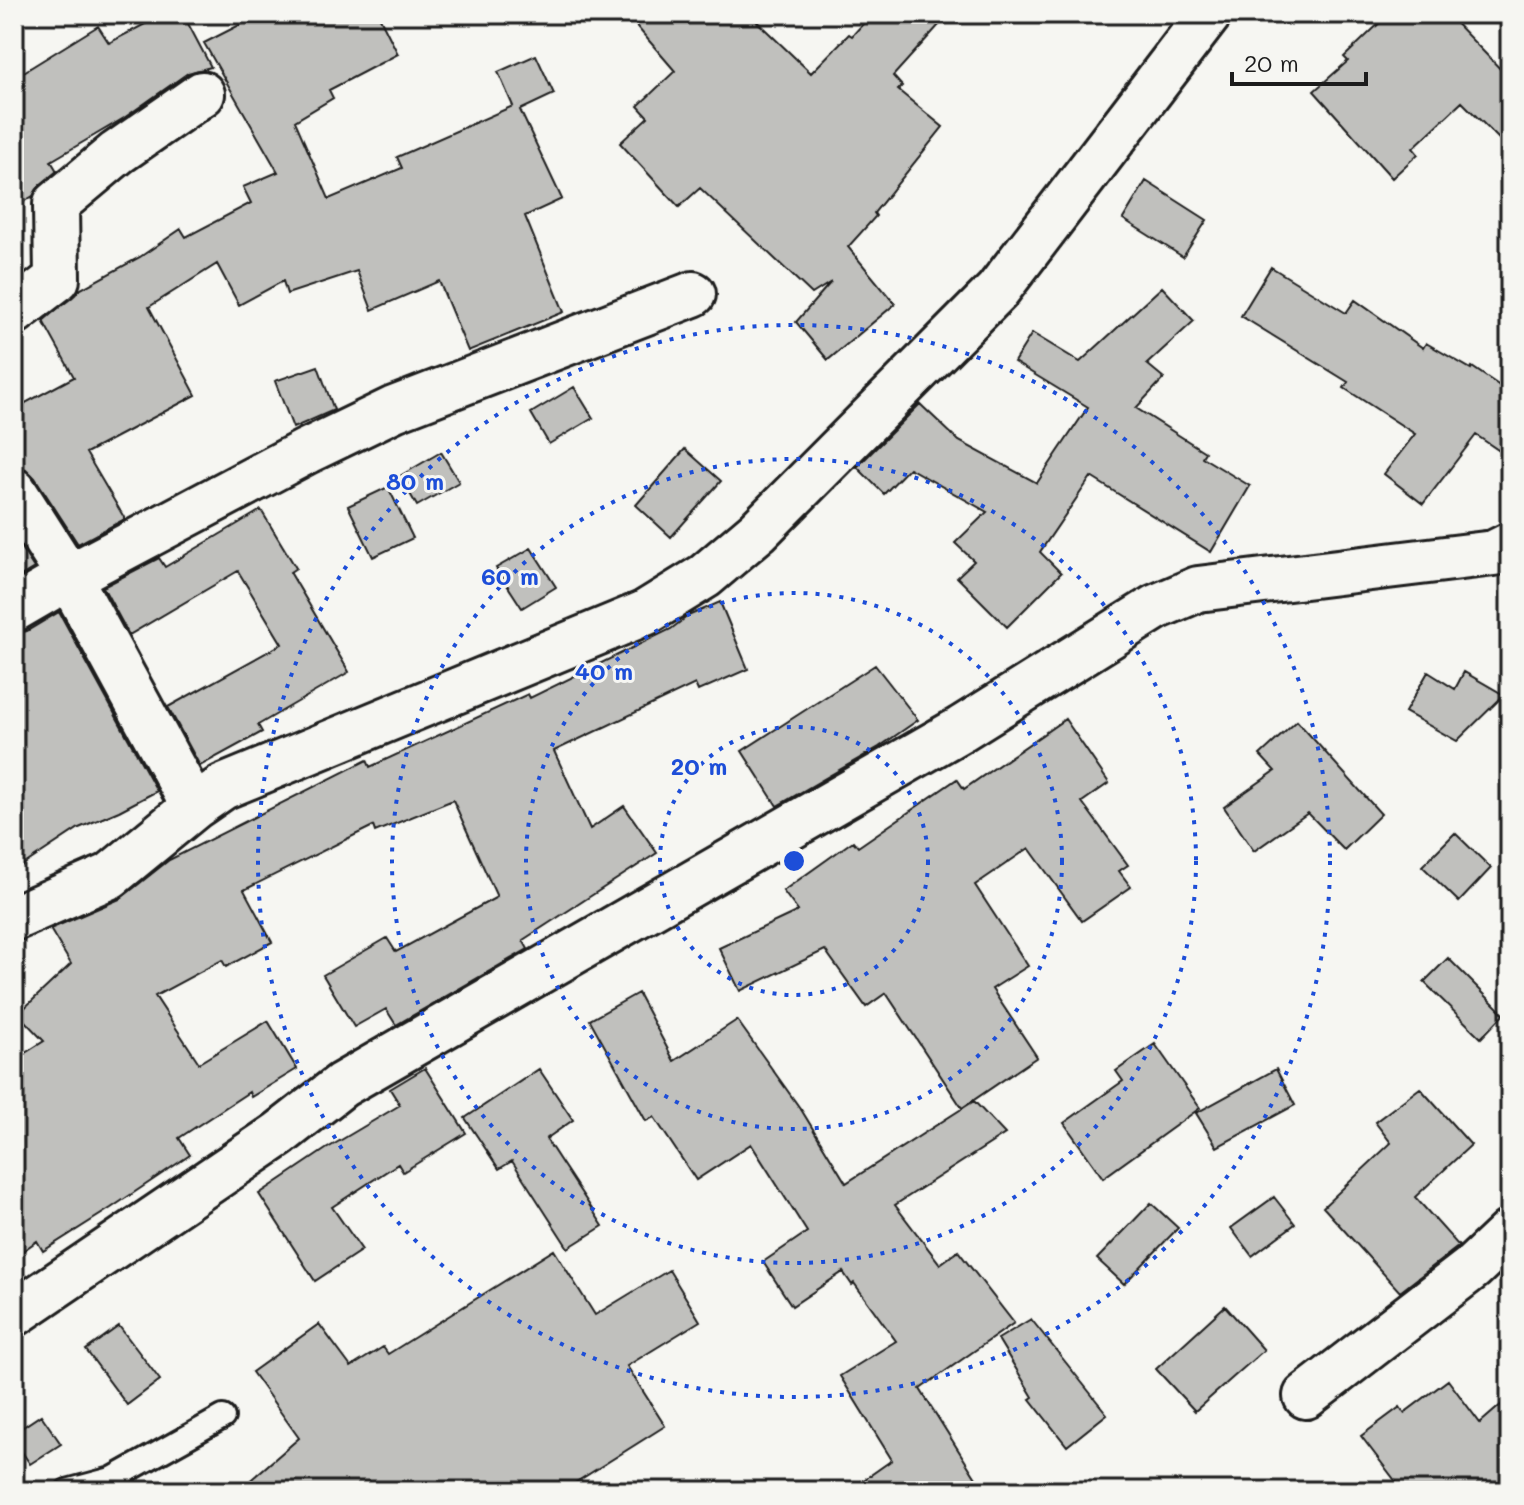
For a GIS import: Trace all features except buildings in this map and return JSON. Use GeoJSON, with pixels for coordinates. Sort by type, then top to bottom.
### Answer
{"type":"FeatureCollection","features":[{"type":"Feature","properties":{"kind":"street"},"geometry":{"type":"LineString","coordinates":[[14,918],[110,876],[223,787],[645,613],[705,576],[758,531],[997,291],[1209,14]]}},
{"type":"Feature","properties":{"kind":"street"},"geometry":{"type":"LineString","coordinates":[[14,312],[57,279],[56,204],[117,153],[202,94]]}},
{"type":"Feature","properties":{"kind":"street"},"geometry":{"type":"LineString","coordinates":[[14,609],[307,451],[394,409],[693,294]]}},
{"type":"Feature","properties":{"kind":"street"},"geometry":{"type":"LineString","coordinates":[[14,491],[69,577],[194,807]]}},
{"type":"Feature","properties":{"kind":"street"},"geometry":{"type":"LineString","coordinates":[[14,1314],[278,1135],[342,1085],[961,729],[1156,607],[1198,589],[1494,553],[1510,545]]}},
{"type":"Feature","properties":{"kind":"street"},"geometry":{"type":"LineString","coordinates":[[1306,1396],[1472,1268],[1510,1232]]}},
{"type":"Feature","properties":{"kind":"lane"},"geometry":{"type":"LineString","coordinates":[[67,1491],[112,1479],[223,1417]]}}]}
